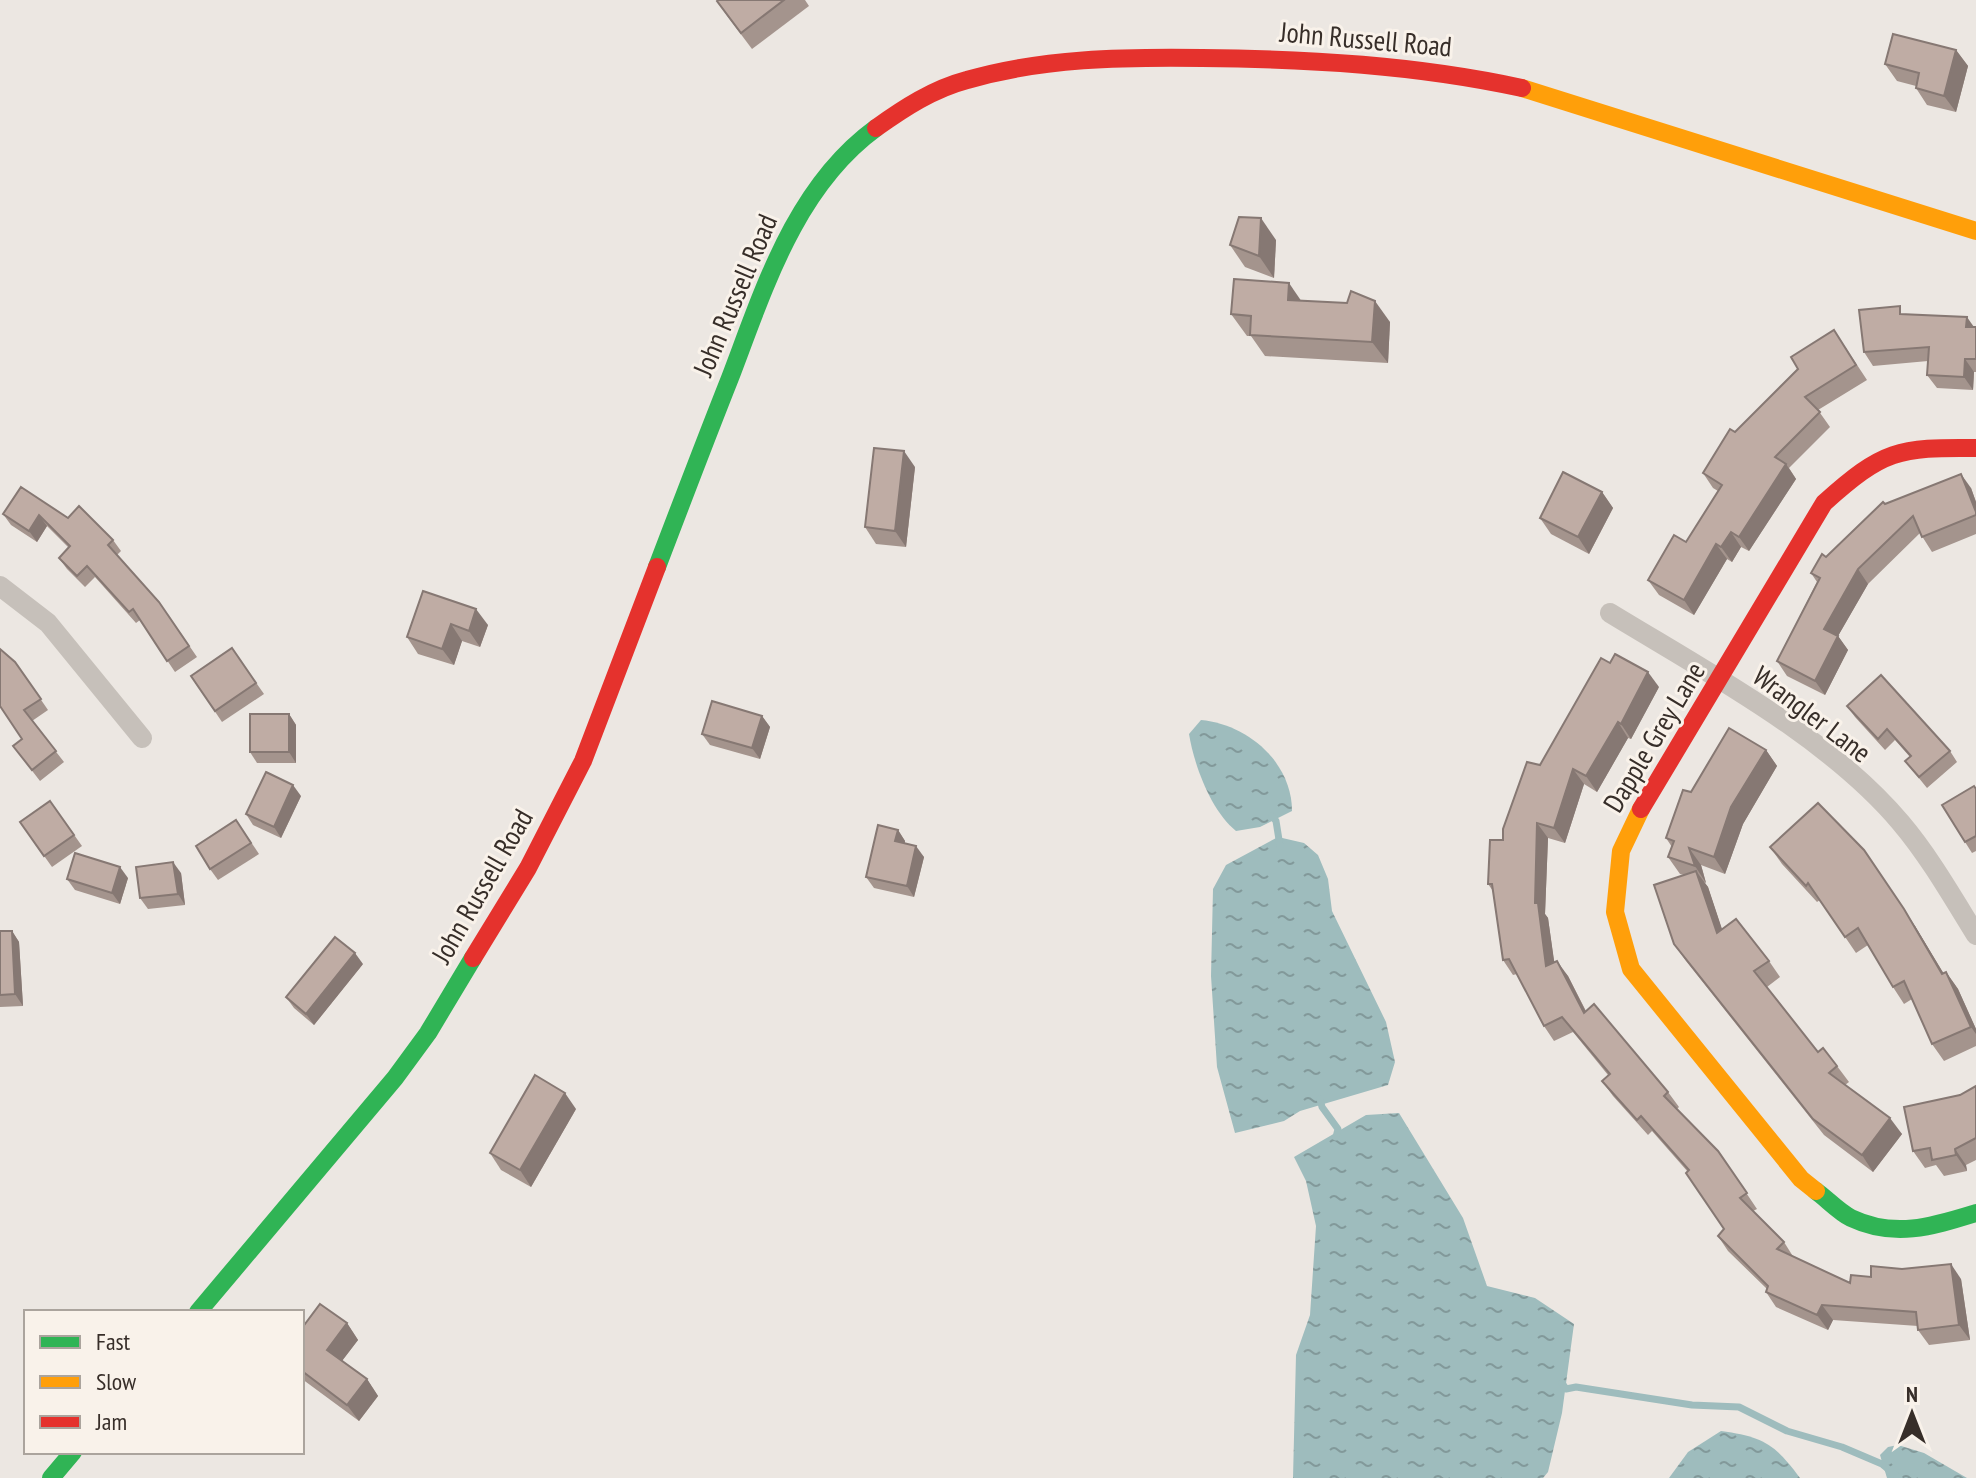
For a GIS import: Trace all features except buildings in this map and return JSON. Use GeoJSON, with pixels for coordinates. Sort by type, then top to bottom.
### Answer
{"type":"FeatureCollection","features":[{"type":"Feature","properties":{"kind":"street","name":"John Russell Road"},"geometry":{"type":"LineString","coordinates":[[200,1310],[395,1078],[428,1033],[528,868],[589,748],[789,230],[841,156],[897,111],[956,81],[1000,69],[1057,61],[1138,57],[1392,66],[1463,75],[1529,90],[1808,182],[1976,231]]}},
{"type":"Feature","properties":{"kind":"street","name":"Dapple Grey Lane"},"geometry":{"type":"LineString","coordinates":[[1976,448],[1915,447],[1865,466],[1824,503],[1720,681],[1648,795],[1621,851],[1615,912],[1631,969],[1801,1179],[1851,1218],[1921,1230],[1976,1213]]}},
{"type":"Feature","properties":{"kind":"street"},"geometry":{"type":"LineString","coordinates":[[0,586],[48,623],[142,738]]}},
{"type":"Feature","properties":{"kind":"street","name":"Wrangler Lane"},"geometry":{"type":"LineString","coordinates":[[1610,613],[1720,681],[1831,756],[1901,823],[1976,935]]}},
{"type":"Feature","properties":{"kind":"street"},"geometry":{"type":"LineString","coordinates":[[51,1478],[71,1454]]}},
{"type":"Feature","properties":{"kind":"water"},"geometry":{"type":"Polygon","coordinates":[[[1201,720],[1235,729],[1264,749],[1284,777],[1292,811],[1260,827],[1236,831],[1227,822],[1211,800],[1191,746],[1189,734],[1201,720]]]}},
{"type":"Feature","properties":{"kind":"water"},"geometry":{"type":"Polygon","coordinates":[[[1278,837],[1304,843],[1318,855],[1328,879],[1332,911],[1386,1022],[1395,1062],[1388,1085],[1300,1111],[1284,1121],[1235,1133],[1217,1067],[1211,976],[1213,889],[1226,865],[1278,837]]]}},
{"type":"Feature","properties":{"kind":"water"},"geometry":{"type":"Polygon","coordinates":[[[1399,1113],[1463,1218],[1487,1286],[1535,1298],[1574,1324],[1562,1413],[1548,1472],[1543,1478],[1293,1478],[1296,1355],[1310,1315],[1316,1226],[1306,1181],[1294,1157],[1366,1115],[1399,1113]]]}},
{"type":"Feature","properties":{"kind":"water"},"geometry":{"type":"Polygon","coordinates":[[[1721,1431],[1758,1439],[1775,1449],[1800,1478],[1669,1478],[1688,1452],[1721,1431]]]}},
{"type":"Feature","properties":{"kind":"water"},"geometry":{"type":"Polygon","coordinates":[[[1898,1445],[1924,1453],[1967,1478],[1887,1478],[1880,1455],[1888,1447],[1898,1445]]]}},
{"type":"Feature","properties":{"kind":"waterway"},"geometry":{"type":"LineString","coordinates":[[1272,816],[1276,821],[1280,846]]}},
{"type":"Feature","properties":{"kind":"waterway"},"geometry":{"type":"LineString","coordinates":[[1320,1099],[1322,1107],[1338,1129],[1336,1137]]}},
{"type":"Feature","properties":{"kind":"waterway"},"geometry":{"type":"LineString","coordinates":[[1562,1383],[1566,1389],[1576,1387],[1692,1405],[1739,1407],[1787,1431],[1842,1447],[1882,1464],[1899,1478]]}},
{"type":"Feature","properties":{"kind":"traffic: fast"},"geometry":{"type":"LineString","coordinates":[[657,567],[785,242],[824,179],[848,152],[876,128]]}},
{"type":"Feature","properties":{"kind":"traffic: fast"},"geometry":{"type":"LineString","coordinates":[[200,1310],[395,1078],[428,1033],[473,958]]}},
{"type":"Feature","properties":{"kind":"traffic: fast"},"geometry":{"type":"LineString","coordinates":[[1816,1191],[1851,1218],[1883,1228],[1930,1226],[1976,1213]]}},
{"type":"Feature","properties":{"kind":"traffic: fast"},"geometry":{"type":"LineString","coordinates":[[51,1478],[71,1454]]}},
{"type":"Feature","properties":{"kind":"traffic: slow"},"geometry":{"type":"LineString","coordinates":[[1522,88],[1976,231]]}},
{"type":"Feature","properties":{"kind":"traffic: slow"},"geometry":{"type":"LineString","coordinates":[[1641,809],[1621,851],[1615,912],[1631,969],[1801,1179],[1816,1191]]}},
{"type":"Feature","properties":{"kind":"traffic: jam"},"geometry":{"type":"LineString","coordinates":[[876,128],[919,100],[954,84],[1025,67],[1083,60],[1172,58],[1322,62],[1442,74],[1522,88]]}},
{"type":"Feature","properties":{"kind":"traffic: jam"},"geometry":{"type":"LineString","coordinates":[[1641,809],[1824,503],[1862,472],[1893,455],[1928,449],[1976,448]]}},
{"type":"Feature","properties":{"kind":"traffic: jam"},"geometry":{"type":"LineString","coordinates":[[473,958],[528,868],[583,761],[657,567]]}}]}
